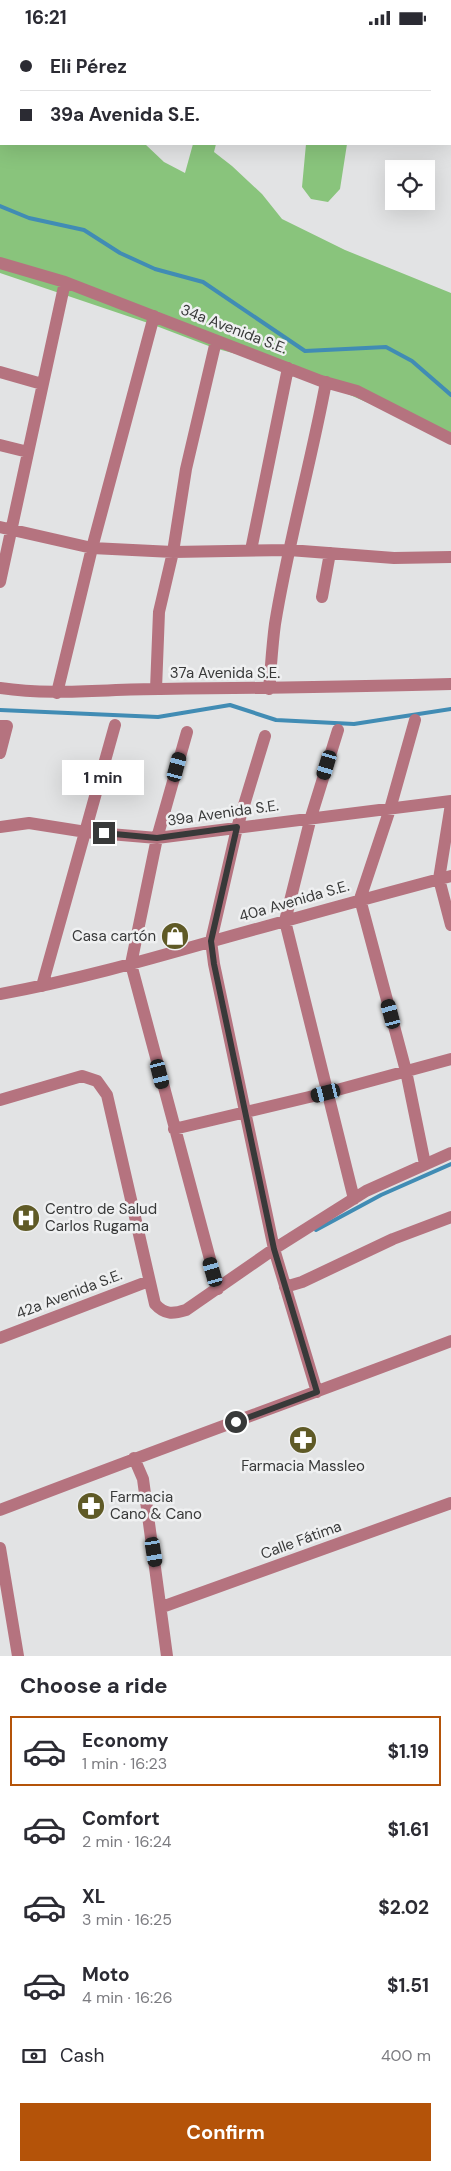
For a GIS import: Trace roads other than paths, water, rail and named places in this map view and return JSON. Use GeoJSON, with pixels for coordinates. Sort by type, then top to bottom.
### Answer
{"type":"FeatureCollection","features":[{"type":"Feature","properties":{"kind":"street","name":"34a Avenida S.E."},"geometry":{"type":"LineString","coordinates":[[0,263],[65,282],[288,368],[357,391],[451,439]]}},
{"type":"Feature","properties":{"kind":"street"},"geometry":{"type":"LineString","coordinates":[[0,581],[6,529],[28,452],[65,282]]}},
{"type":"Feature","properties":{"kind":"street"},"geometry":{"type":"LineString","coordinates":[[57,693],[92,548],[154,315]]}},
{"type":"Feature","properties":{"kind":"street"},"geometry":{"type":"LineString","coordinates":[[156,689],[159,612],[173,552],[186,469],[216,341]]}},
{"type":"Feature","properties":{"kind":"street"},"geometry":{"type":"LineString","coordinates":[[251,550],[288,368]]}},
{"type":"Feature","properties":{"kind":"street"},"geometry":{"type":"LineString","coordinates":[[0,372],[42,384]]}},
{"type":"Feature","properties":{"kind":"street"},"geometry":{"type":"LineString","coordinates":[[270,689],[275,626],[289,550],[314,445],[326,382]]}},
{"type":"Feature","properties":{"kind":"street"},"geometry":{"type":"LineString","coordinates":[[0,445],[28,452]]}},
{"type":"Feature","properties":{"kind":"street"},"geometry":{"type":"LineString","coordinates":[[6,529],[92,548],[173,552],[289,550],[394,558],[451,557]]}},
{"type":"Feature","properties":{"kind":"street"},"geometry":{"type":"LineString","coordinates":[[322,597],[330,553]]}},
{"type":"Feature","properties":{"kind":"street","name":"37a Avenida S.E."},"geometry":{"type":"LineString","coordinates":[[0,688],[32,693],[57,693],[156,689],[270,689],[451,684]]}},
{"type":"Feature","properties":{"kind":"street"},"geometry":{"type":"LineString","coordinates":[[415,720],[390,809],[360,899],[406,1071],[426,1164]]}},
{"type":"Feature","properties":{"kind":"street"},"geometry":{"type":"LineString","coordinates":[[42,987],[115,725]]}},
{"type":"Feature","properties":{"kind":"street"},"geometry":{"type":"LineString","coordinates":[[0,753],[3,726]]}},
{"type":"Feature","properties":{"kind":"street"},"geometry":{"type":"LineString","coordinates":[[338,730],[312,817],[285,921],[326,1093],[354,1199]]}},
{"type":"Feature","properties":{"kind":"street"},"geometry":{"type":"LineString","coordinates":[[187,732],[157,838],[131,964],[218,1289]]}},
{"type":"Feature","properties":{"kind":"street"},"geometry":{"type":"LineString","coordinates":[[265,736],[237,827],[211,941],[214,964],[274,1249],[317,1392]]}},
{"type":"Feature","properties":{"kind":"street"},"geometry":{"type":"LineString","coordinates":[[451,802],[445,877],[451,925]]}},
{"type":"Feature","properties":{"kind":"street","name":"39a Avenida S.E."},"geometry":{"type":"LineString","coordinates":[[0,827],[29,823],[86,832],[157,838],[312,817],[451,802]]}},
{"type":"Feature","properties":{"kind":"street","name":"40a Avenida S.E."},"geometry":{"type":"LineString","coordinates":[[0,995],[42,987],[131,964],[445,877]]}},
{"type":"Feature","properties":{"kind":"street"},"geometry":{"type":"LineString","coordinates":[[174,1129],[326,1093],[451,1059]]}},
{"type":"Feature","properties":{"kind":"street"},"geometry":{"type":"LineString","coordinates":[[0,1100],[82,1076],[98,1081],[107,1095],[155,1304],[162,1312],[173,1314],[186,1310],[274,1249],[354,1199],[451,1153]]}},
{"type":"Feature","properties":{"kind":"street"},"geometry":{"type":"LineString","coordinates":[[285,1287],[302,1282],[393,1239],[451,1217]]}},
{"type":"Feature","properties":{"kind":"street","name":"42a Avenida S.E."},"geometry":{"type":"LineString","coordinates":[[0,1338],[149,1281]]}},
{"type":"Feature","properties":{"kind":"street"},"geometry":{"type":"LineString","coordinates":[[0,1510],[134,1458],[451,1341]]}},
{"type":"Feature","properties":{"kind":"street"},"geometry":{"type":"LineString","coordinates":[[134,1458],[143,1479],[168,1656]]}},
{"type":"Feature","properties":{"kind":"street","name":"Calle Fátima"},"geometry":{"type":"LineString","coordinates":[[162,1607],[451,1503]]}},
{"type":"Feature","properties":{"kind":"street"},"geometry":{"type":"LineString","coordinates":[[0,1548],[18,1656]]}},
{"type":"Feature","properties":{"kind":"waterway"},"geometry":{"type":"LineString","coordinates":[[0,206],[29,218],[84,230],[120,253],[155,269],[203,282],[305,351],[386,347],[412,361],[451,395]]}},
{"type":"Feature","properties":{"kind":"waterway"},"geometry":{"type":"LineString","coordinates":[[0,710],[158,717],[230,705],[276,720],[354,724],[451,709]]}},
{"type":"Feature","properties":{"kind":"waterway"},"geometry":{"type":"LineString","coordinates":[[316,1230],[381,1195],[451,1164]]}},
{"type":"Feature","properties":{"kind":"place","name":"Casa cartón"},"geometry":{"type":"Point","coordinates":[175,936]}},
{"type":"Feature","properties":{"kind":"place","name":"Centro de Salud Carlos Rugama"},"geometry":{"type":"Point","coordinates":[26,1218]}},
{"type":"Feature","properties":{"kind":"place","name":"Farmacia Massleo"},"geometry":{"type":"Point","coordinates":[303,1440]}},
{"type":"Feature","properties":{"kind":"place","name":"Farmacia Cano & Cano"},"geometry":{"type":"Point","coordinates":[91,1506]}}]}
